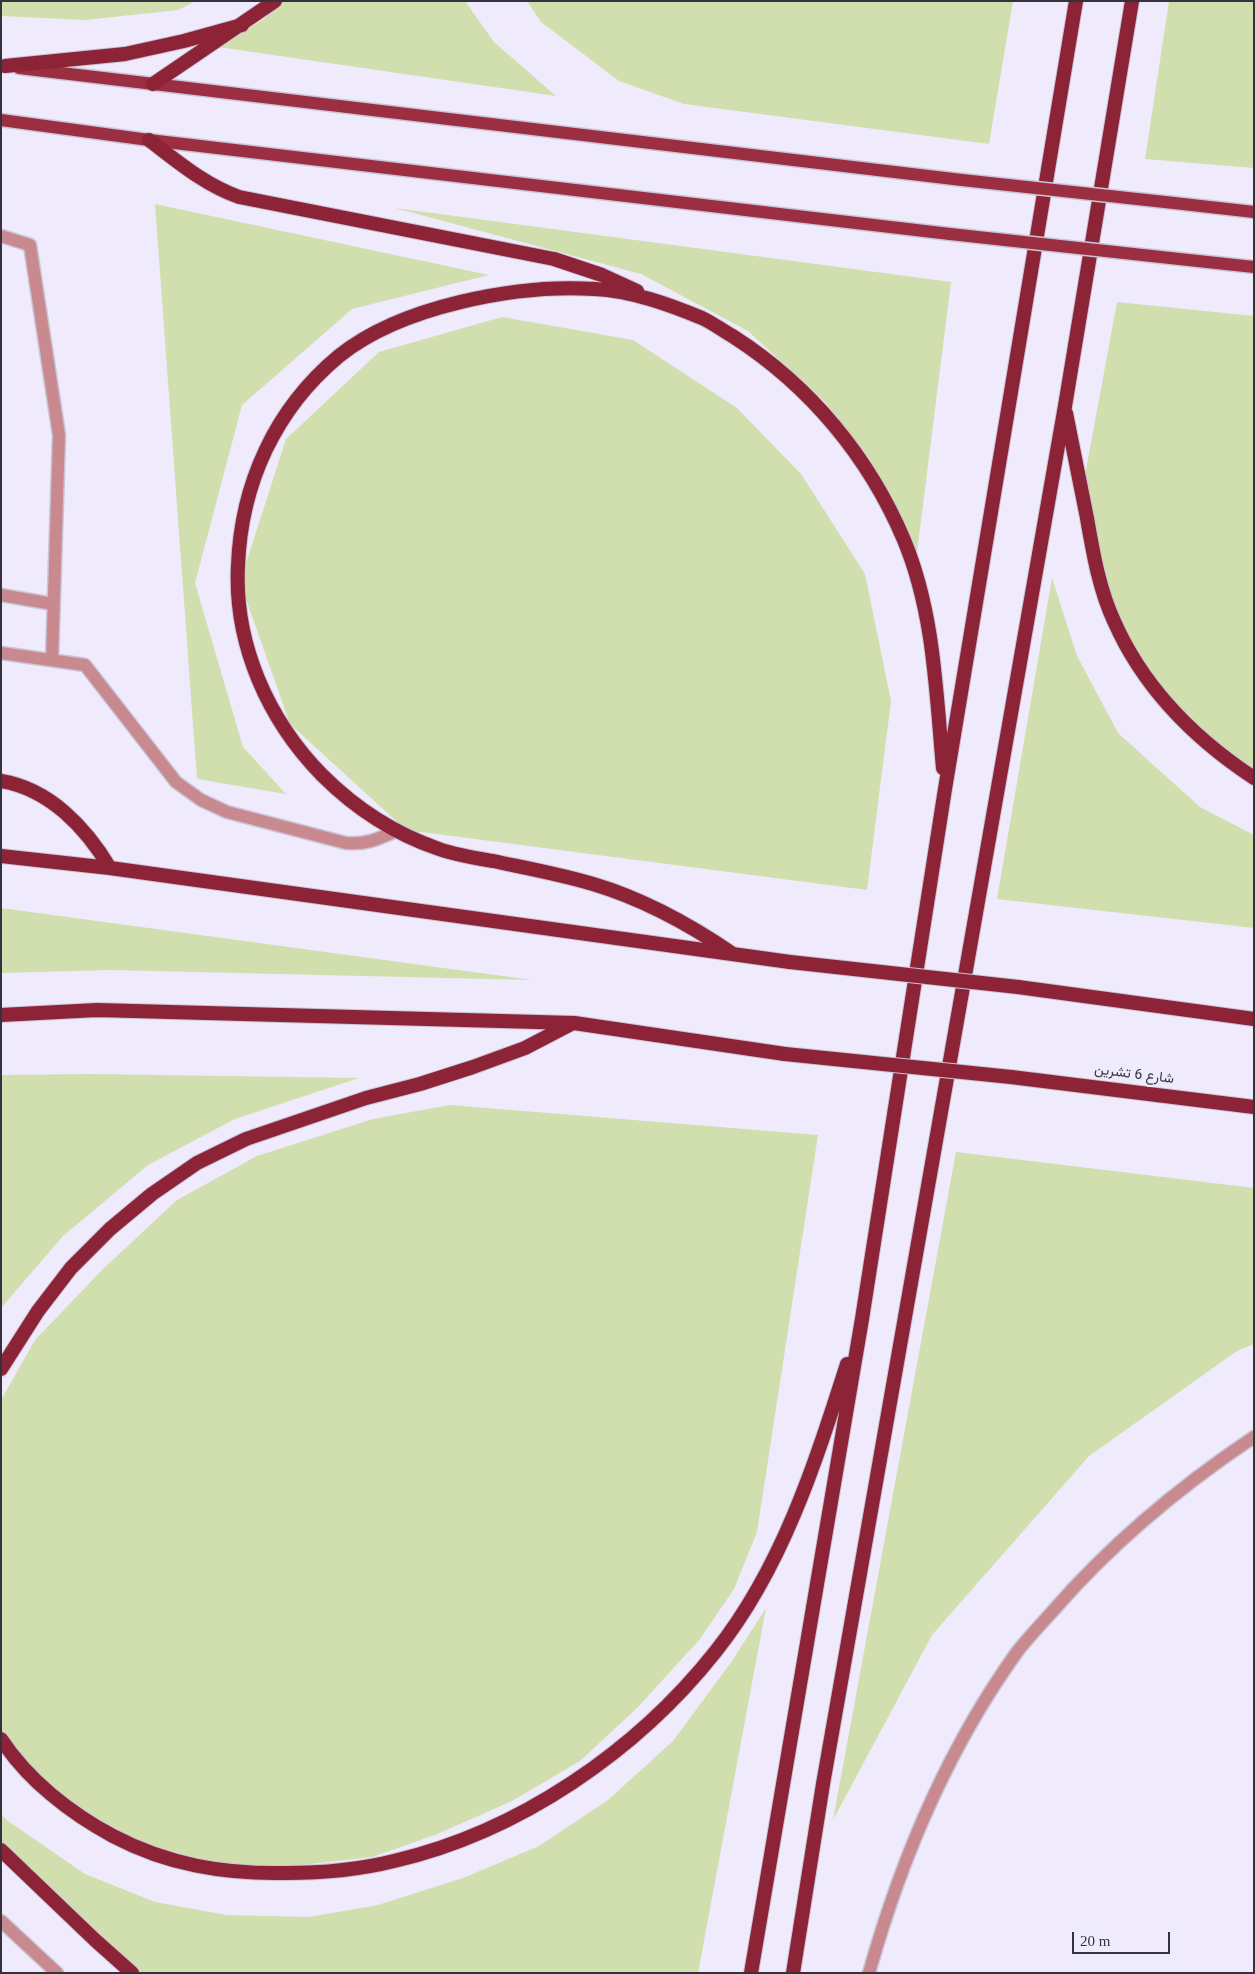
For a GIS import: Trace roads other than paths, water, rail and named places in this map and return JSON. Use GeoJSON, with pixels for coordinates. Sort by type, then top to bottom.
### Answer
{"type":"FeatureCollection","features":[{"type":"Feature","properties":{"kind":"highway"},"geometry":{"type":"LineString","coordinates":[[153,84],[275,1]]}},
{"type":"Feature","properties":{"kind":"highway"},"geometry":{"type":"LineString","coordinates":[[751,1973],[862,1319],[945,789],[1076,1]]}},
{"type":"Feature","properties":{"kind":"highway"},"geometry":{"type":"LineString","coordinates":[[793,1973],[823,1784],[1065,406],[1132,1]]}},
{"type":"Feature","properties":{"kind":"highway"},"geometry":{"type":"LineString","coordinates":[[3,66],[125,54],[184,41],[242,25]]}},
{"type":"Feature","properties":{"kind":"highway"},"geometry":{"type":"LineString","coordinates":[[149,140],[205,182],[239,197],[554,260],[602,275],[654,300],[707,320],[758,353],[810,398],[845,437],[879,487],[905,542],[923,600],[933,659],[945,789]]}},
{"type":"Feature","properties":{"kind":"highway"},"geometry":{"type":"LineString","coordinates":[[654,300],[597,289],[543,289],[489,296],[436,308],[385,327],[341,355],[303,391],[273,434],[251,482],[239,534],[237,586],[244,638],[261,688],[287,734],[322,774],[349,799],[396,830],[440,850],[560,875],[633,898],[668,914],[733,954]]}},
{"type":"Feature","properties":{"kind":"highway"},"geometry":{"type":"LineString","coordinates":[[1065,406],[1095,564],[1114,621],[1143,673],[1181,720],[1226,760],[1254,778]]}},
{"type":"Feature","properties":{"kind":"highway"},"geometry":{"type":"LineString","coordinates":[[1,780],[30,790],[50,801],[68,815],[84,831],[110,868]]}},
{"type":"Feature","properties":{"kind":"highway"},"geometry":{"type":"LineString","coordinates":[[1,856],[110,868],[790,962],[1018,988],[1254,1019]]}},
{"type":"Feature","properties":{"kind":"highway","name":"شارع 6 تشرين"},"geometry":{"type":"LineString","coordinates":[[1,1015],[96,1010],[574,1023],[785,1054],[1011,1077],[1254,1107]]}},
{"type":"Feature","properties":{"kind":"highway"},"geometry":{"type":"LineString","coordinates":[[1,1369],[38,1311],[71,1268],[110,1229],[152,1194],[197,1164],[246,1138],[366,1098],[420,1084],[473,1067],[525,1048],[574,1023]]}},
{"type":"Feature","properties":{"kind":"highway"},"geometry":{"type":"LineString","coordinates":[[1,1739],[9,1751],[46,1791],[89,1823],[136,1848],[187,1865],[216,1869],[256,1874],[325,1873],[394,1862],[460,1841],[534,1807],[601,1763],[663,1710],[722,1643],[762,1583],[792,1519],[818,1453],[862,1319]]}},
{"type":"Feature","properties":{"kind":"highway"},"geometry":{"type":"LineString","coordinates":[[1,1850],[94,1940],[132,1973]]}},
{"type":"Feature","properties":{"kind":"main road"},"geometry":{"type":"LineString","coordinates":[[3,66],[962,180],[1254,212]]}},
{"type":"Feature","properties":{"kind":"main road"},"geometry":{"type":"LineString","coordinates":[[1,120],[149,140],[950,234],[1254,267]]}},
{"type":"Feature","properties":{"kind":"street"},"geometry":{"type":"LineString","coordinates":[[1,236],[30,245],[59,435],[52,660]]}},
{"type":"Feature","properties":{"kind":"street"},"geometry":{"type":"LineString","coordinates":[[1,595],[53,604]]}},
{"type":"Feature","properties":{"kind":"street"},"geometry":{"type":"LineString","coordinates":[[1,653],[85,665],[176,782],[200,800],[227,812],[346,843],[370,843],[396,830]]}},
{"type":"Feature","properties":{"kind":"street"},"geometry":{"type":"LineString","coordinates":[[869,1973],[900,1875],[924,1817],[952,1759],[982,1704],[1018,1651],[1076,1584],[1140,1522],[1209,1467],[1254,1437]]}},
{"type":"Feature","properties":{"kind":"street"},"geometry":{"type":"LineString","coordinates":[[1,1922],[56,1973]]}}]}
